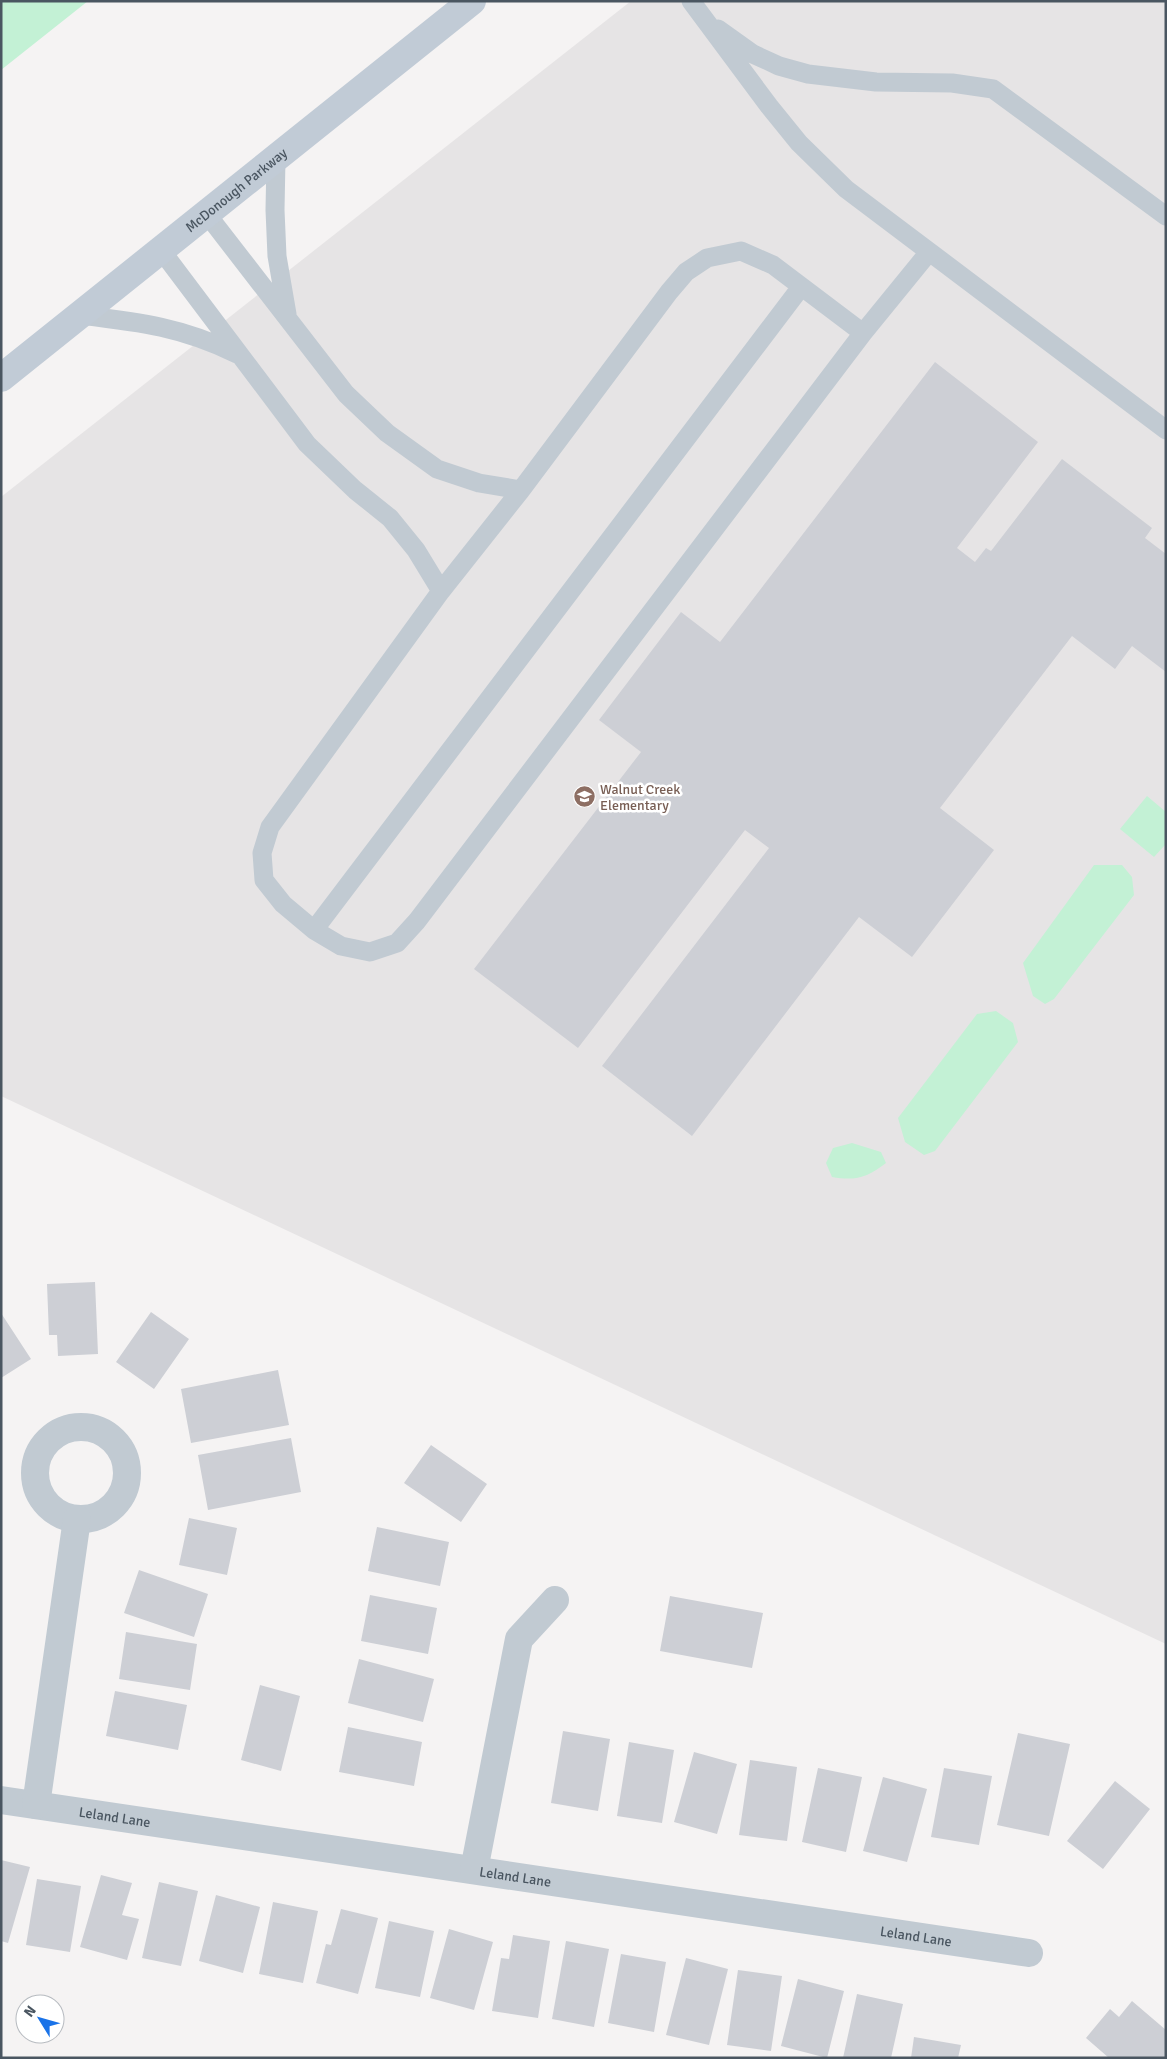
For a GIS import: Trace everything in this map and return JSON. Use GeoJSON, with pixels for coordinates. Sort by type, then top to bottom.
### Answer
{"type":"FeatureCollection","features":[{"type":"Feature","properties":{"kind":"street","name":"McDonough Parkway"},"geometry":{"type":"LineString","coordinates":[[1,378],[472,1]]}},
{"type":"Feature","properties":{"kind":"street"},"geometry":{"type":"LineString","coordinates":[[36,1805],[76,1518]]}},
{"type":"Feature","properties":{"kind":"street"},"geometry":{"type":"LineString","coordinates":[[474,1870],[520,1639],[556,1600]]}},
{"type":"Feature","properties":{"kind":"street","name":"Leland Lane"},"geometry":{"type":"LineString","coordinates":[[1,1800],[1030,1953]]}},
{"type":"Feature","properties":{"kind":"lane"},"geometry":{"type":"LineString","coordinates":[[690,1],[799,143],[846,189],[1166,430]]}},
{"type":"Feature","properties":{"kind":"lane"},"geometry":{"type":"LineString","coordinates":[[705,20],[753,54],[779,66],[808,74],[876,82],[952,83],[993,89],[1166,216]]}},
{"type":"Feature","properties":{"kind":"lane"},"geometry":{"type":"LineString","coordinates":[[276,158],[275,210],[277,256],[288,318]]}},
{"type":"Feature","properties":{"kind":"lane"},"geometry":{"type":"LineString","coordinates":[[206,213],[346,394],[386,433],[437,469],[479,483],[521,490]]}},
{"type":"Feature","properties":{"kind":"lane"},"geometry":{"type":"LineString","coordinates":[[161,250],[307,444],[355,490],[390,518],[416,550],[441,591]]}},
{"type":"Feature","properties":{"kind":"lane"},"geometry":{"type":"LineString","coordinates":[[863,333],[773,265],[741,251],[706,258],[686,272],[521,490],[441,591],[270,827],[262,853],[264,880],[283,904],[314,930],[341,946],[370,952],[396,943],[418,921],[863,333],[929,252]]}},
{"type":"Feature","properties":{"kind":"lane"},"geometry":{"type":"LineString","coordinates":[[314,930],[801,287]]}},
{"type":"Feature","properties":{"kind":"lane"},"geometry":{"type":"LineString","coordinates":[[80,315],[141,322],[183,331],[211,341],[241,356]]}},
{"type":"Feature","properties":{"kind":"shaded area","name":"Walnut Creek Elementary"},"geometry":{"type":"Polygon","coordinates":[[[631,1],[1166,1],[1166,1644],[1,1096],[1,497],[631,1]]]}},
{"type":"Feature","properties":{"kind":"green space"},"geometry":{"type":"Polygon","coordinates":[[[1,1],[88,1],[1,70],[1,1]]]}},
{"type":"Feature","properties":{"kind":"green space"},"geometry":{"type":"Polygon","coordinates":[[[1147,796],[1166,812],[1166,844],[1154,857],[1120,829],[1147,796]]]}},
{"type":"Feature","properties":{"kind":"green space"},"geometry":{"type":"Polygon","coordinates":[[[1094,865],[1122,865],[1132,877],[1134,895],[1054,999],[1045,1004],[1033,996],[1023,963],[1094,865]]]}},
{"type":"Feature","properties":{"kind":"green space"},"geometry":{"type":"Polygon","coordinates":[[[996,1011],[1013,1023],[1018,1042],[935,1151],[924,1155],[905,1142],[898,1118],[977,1014],[996,1011]]]}},
{"type":"Feature","properties":{"kind":"green space"},"geometry":{"type":"Polygon","coordinates":[[[852,1143],[881,1152],[886,1163],[873,1172],[861,1177],[847,1179],[832,1177],[826,1163],[833,1148],[852,1143]]]}},
{"type":"Feature","properties":{"kind":"building"},"geometry":{"type":"Polygon","coordinates":[[[935,362],[1038,442],[957,548],[975,562],[986,548],[991,551],[1062,459],[1152,528],[1145,538],[1166,554],[1166,672],[1132,646],[1115,669],[1072,636],[940,808],[994,850],[912,957],[859,917],[692,1136],[602,1066],[769,848],[745,830],[578,1048],[474,969],[641,752],[599,720],[681,612],[720,642],[935,362]]]}},
{"type":"Feature","properties":{"kind":"building"},"geometry":{"type":"Polygon","coordinates":[[[95,1282],[98,1354],[58,1356],[57,1335],[49,1335],[47,1284],[95,1282]]]}},
{"type":"Feature","properties":{"kind":"building"},"geometry":{"type":"Polygon","coordinates":[[[151,1312],[189,1339],[154,1389],[116,1362],[151,1312]]]}},
{"type":"Feature","properties":{"kind":"building"},"geometry":{"type":"Polygon","coordinates":[[[1,1313],[31,1359],[1,1378],[1,1313]]]}},
{"type":"Feature","properties":{"kind":"building"},"geometry":{"type":"Polygon","coordinates":[[[278,1370],[289,1425],[191,1443],[181,1389],[278,1370]]]}},
{"type":"Feature","properties":{"kind":"building"},"geometry":{"type":"Polygon","coordinates":[[[291,1438],[301,1492],[208,1510],[198,1455],[291,1438]]]}},
{"type":"Feature","properties":{"kind":"building"},"geometry":{"type":"Polygon","coordinates":[[[431,1445],[487,1484],[461,1522],[404,1483],[431,1445]]]}},
{"type":"Feature","properties":{"kind":"building"},"geometry":{"type":"Polygon","coordinates":[[[189,1518],[237,1528],[227,1575],[179,1565],[189,1518]]]}},
{"type":"Feature","properties":{"kind":"building"},"geometry":{"type":"Polygon","coordinates":[[[377,1527],[449,1542],[440,1586],[368,1571],[377,1527]]]}},
{"type":"Feature","properties":{"kind":"building"},"geometry":{"type":"Polygon","coordinates":[[[139,1570],[208,1594],[194,1637],[124,1613],[139,1570]]]}},
{"type":"Feature","properties":{"kind":"building"},"geometry":{"type":"Polygon","coordinates":[[[370,1595],[437,1608],[428,1654],[361,1641],[370,1595]]]}},
{"type":"Feature","properties":{"kind":"building"},"geometry":{"type":"Polygon","coordinates":[[[670,1596],[763,1613],[752,1668],[660,1651],[670,1596]]]}},
{"type":"Feature","properties":{"kind":"building"},"geometry":{"type":"Polygon","coordinates":[[[126,1632],[197,1644],[190,1690],[119,1679],[126,1632]]]}},
{"type":"Feature","properties":{"kind":"building"},"geometry":{"type":"Polygon","coordinates":[[[359,1659],[434,1679],[423,1722],[348,1703],[359,1659]]]}},
{"type":"Feature","properties":{"kind":"building"},"geometry":{"type":"Polygon","coordinates":[[[260,1685],[300,1696],[281,1771],[241,1760],[260,1685]]]}},
{"type":"Feature","properties":{"kind":"building"},"geometry":{"type":"Polygon","coordinates":[[[115,1691],[187,1705],[178,1750],[106,1736],[115,1691]]]}},
{"type":"Feature","properties":{"kind":"building"},"geometry":{"type":"Polygon","coordinates":[[[348,1727],[422,1742],[414,1786],[339,1772],[348,1727]]]}},
{"type":"Feature","properties":{"kind":"building"},"geometry":{"type":"Polygon","coordinates":[[[563,1731],[610,1739],[598,1811],[551,1803],[563,1731]]]}},
{"type":"Feature","properties":{"kind":"building"},"geometry":{"type":"Polygon","coordinates":[[[1018,1733],[1070,1744],[1049,1836],[997,1825],[1018,1733]]]}},
{"type":"Feature","properties":{"kind":"building"},"geometry":{"type":"Polygon","coordinates":[[[629,1742],[674,1750],[662,1823],[617,1816],[629,1742]]]}},
{"type":"Feature","properties":{"kind":"building"},"geometry":{"type":"Polygon","coordinates":[[[694,1752],[737,1764],[717,1834],[674,1822],[694,1752]]]}},
{"type":"Feature","properties":{"kind":"building"},"geometry":{"type":"Polygon","coordinates":[[[750,1760],[797,1767],[787,1841],[739,1835],[750,1760]]]}},
{"type":"Feature","properties":{"kind":"building"},"geometry":{"type":"Polygon","coordinates":[[[818,1768],[862,1777],[846,1852],[802,1842],[818,1768]]]}},
{"type":"Feature","properties":{"kind":"building"},"geometry":{"type":"Polygon","coordinates":[[[944,1768],[992,1776],[979,1845],[931,1837],[944,1768]]]}},
{"type":"Feature","properties":{"kind":"building"},"geometry":{"type":"Polygon","coordinates":[[[883,1777],[927,1789],[907,1862],[863,1851],[883,1777]]]}},
{"type":"Feature","properties":{"kind":"building"},"geometry":{"type":"Polygon","coordinates":[[[1115,1781],[1150,1809],[1103,1869],[1067,1841],[1115,1781]]]}},
{"type":"Feature","properties":{"kind":"building"},"geometry":{"type":"Polygon","coordinates":[[[1,1860],[30,1867],[8,1943],[1,1941],[1,1860]]]}},
{"type":"Feature","properties":{"kind":"building"},"geometry":{"type":"Polygon","coordinates":[[[101,1875],[132,1883],[122,1915],[139,1919],[127,1960],[80,1947],[101,1875]]]}},
{"type":"Feature","properties":{"kind":"building"},"geometry":{"type":"Polygon","coordinates":[[[37,1879],[81,1886],[70,1952],[26,1945],[37,1879]]]}},
{"type":"Feature","properties":{"kind":"building"},"geometry":{"type":"Polygon","coordinates":[[[159,1882],[198,1891],[181,1966],[142,1958],[159,1882]]]}},
{"type":"Feature","properties":{"kind":"building"},"geometry":{"type":"Polygon","coordinates":[[[216,1895],[260,1907],[243,1973],[199,1961],[216,1895]]]}},
{"type":"Feature","properties":{"kind":"building"},"geometry":{"type":"Polygon","coordinates":[[[273,1902],[318,1911],[303,1983],[259,1974],[273,1902]]]}},
{"type":"Feature","properties":{"kind":"building"},"geometry":{"type":"Polygon","coordinates":[[[341,1909],[378,1918],[358,1994],[316,1983],[326,1944],[331,1945],[341,1909]]]}},
{"type":"Feature","properties":{"kind":"building"},"geometry":{"type":"Polygon","coordinates":[[[389,1921],[434,1931],[420,1997],[375,1988],[389,1921]]]}},
{"type":"Feature","properties":{"kind":"building"},"geometry":{"type":"Polygon","coordinates":[[[449,1929],[493,1942],[474,2010],[430,1998],[449,1929]]]}},
{"type":"Feature","properties":{"kind":"building"},"geometry":{"type":"Polygon","coordinates":[[[513,1935],[550,1941],[538,2018],[492,2011],[501,1958],[509,1959],[513,1935]]]}},
{"type":"Feature","properties":{"kind":"building"},"geometry":{"type":"Polygon","coordinates":[[[566,1941],[609,1949],[594,2027],[552,2019],[566,1941]]]}},
{"type":"Feature","properties":{"kind":"building"},"geometry":{"type":"Polygon","coordinates":[[[621,1954],[666,1962],[654,2032],[608,2023],[621,1954]]]}},
{"type":"Feature","properties":{"kind":"building"},"geometry":{"type":"Polygon","coordinates":[[[686,1958],[728,1969],[709,2045],[666,2035],[686,1958]]]}},
{"type":"Feature","properties":{"kind":"building"},"geometry":{"type":"Polygon","coordinates":[[[738,1970],[782,1976],[771,2051],[727,2045],[738,1970]]]}},
{"type":"Feature","properties":{"kind":"building"},"geometry":{"type":"Polygon","coordinates":[[[798,1979],[844,1991],[827,2058],[781,2046],[798,1979]]]}},
{"type":"Feature","properties":{"kind":"building"},"geometry":{"type":"Polygon","coordinates":[[[857,1994],[903,2004],[891,2058],[843,2058],[857,1994]]]}},
{"type":"Feature","properties":{"kind":"building"},"geometry":{"type":"Polygon","coordinates":[[[1132,2001],[1166,2030],[1166,2058],[1109,2058],[1086,2038],[1110,2009],[1119,2017],[1132,2001]]]}},
{"type":"Feature","properties":{"kind":"building"},"geometry":{"type":"Polygon","coordinates":[[[914,2037],[961,2045],[958,2058],[911,2058],[914,2037]]]}},
{"type":"Feature","properties":{"kind":"place","name":"Walnut Creek Elementary"},"geometry":{"type":"Point","coordinates":[584,797]}}]}
